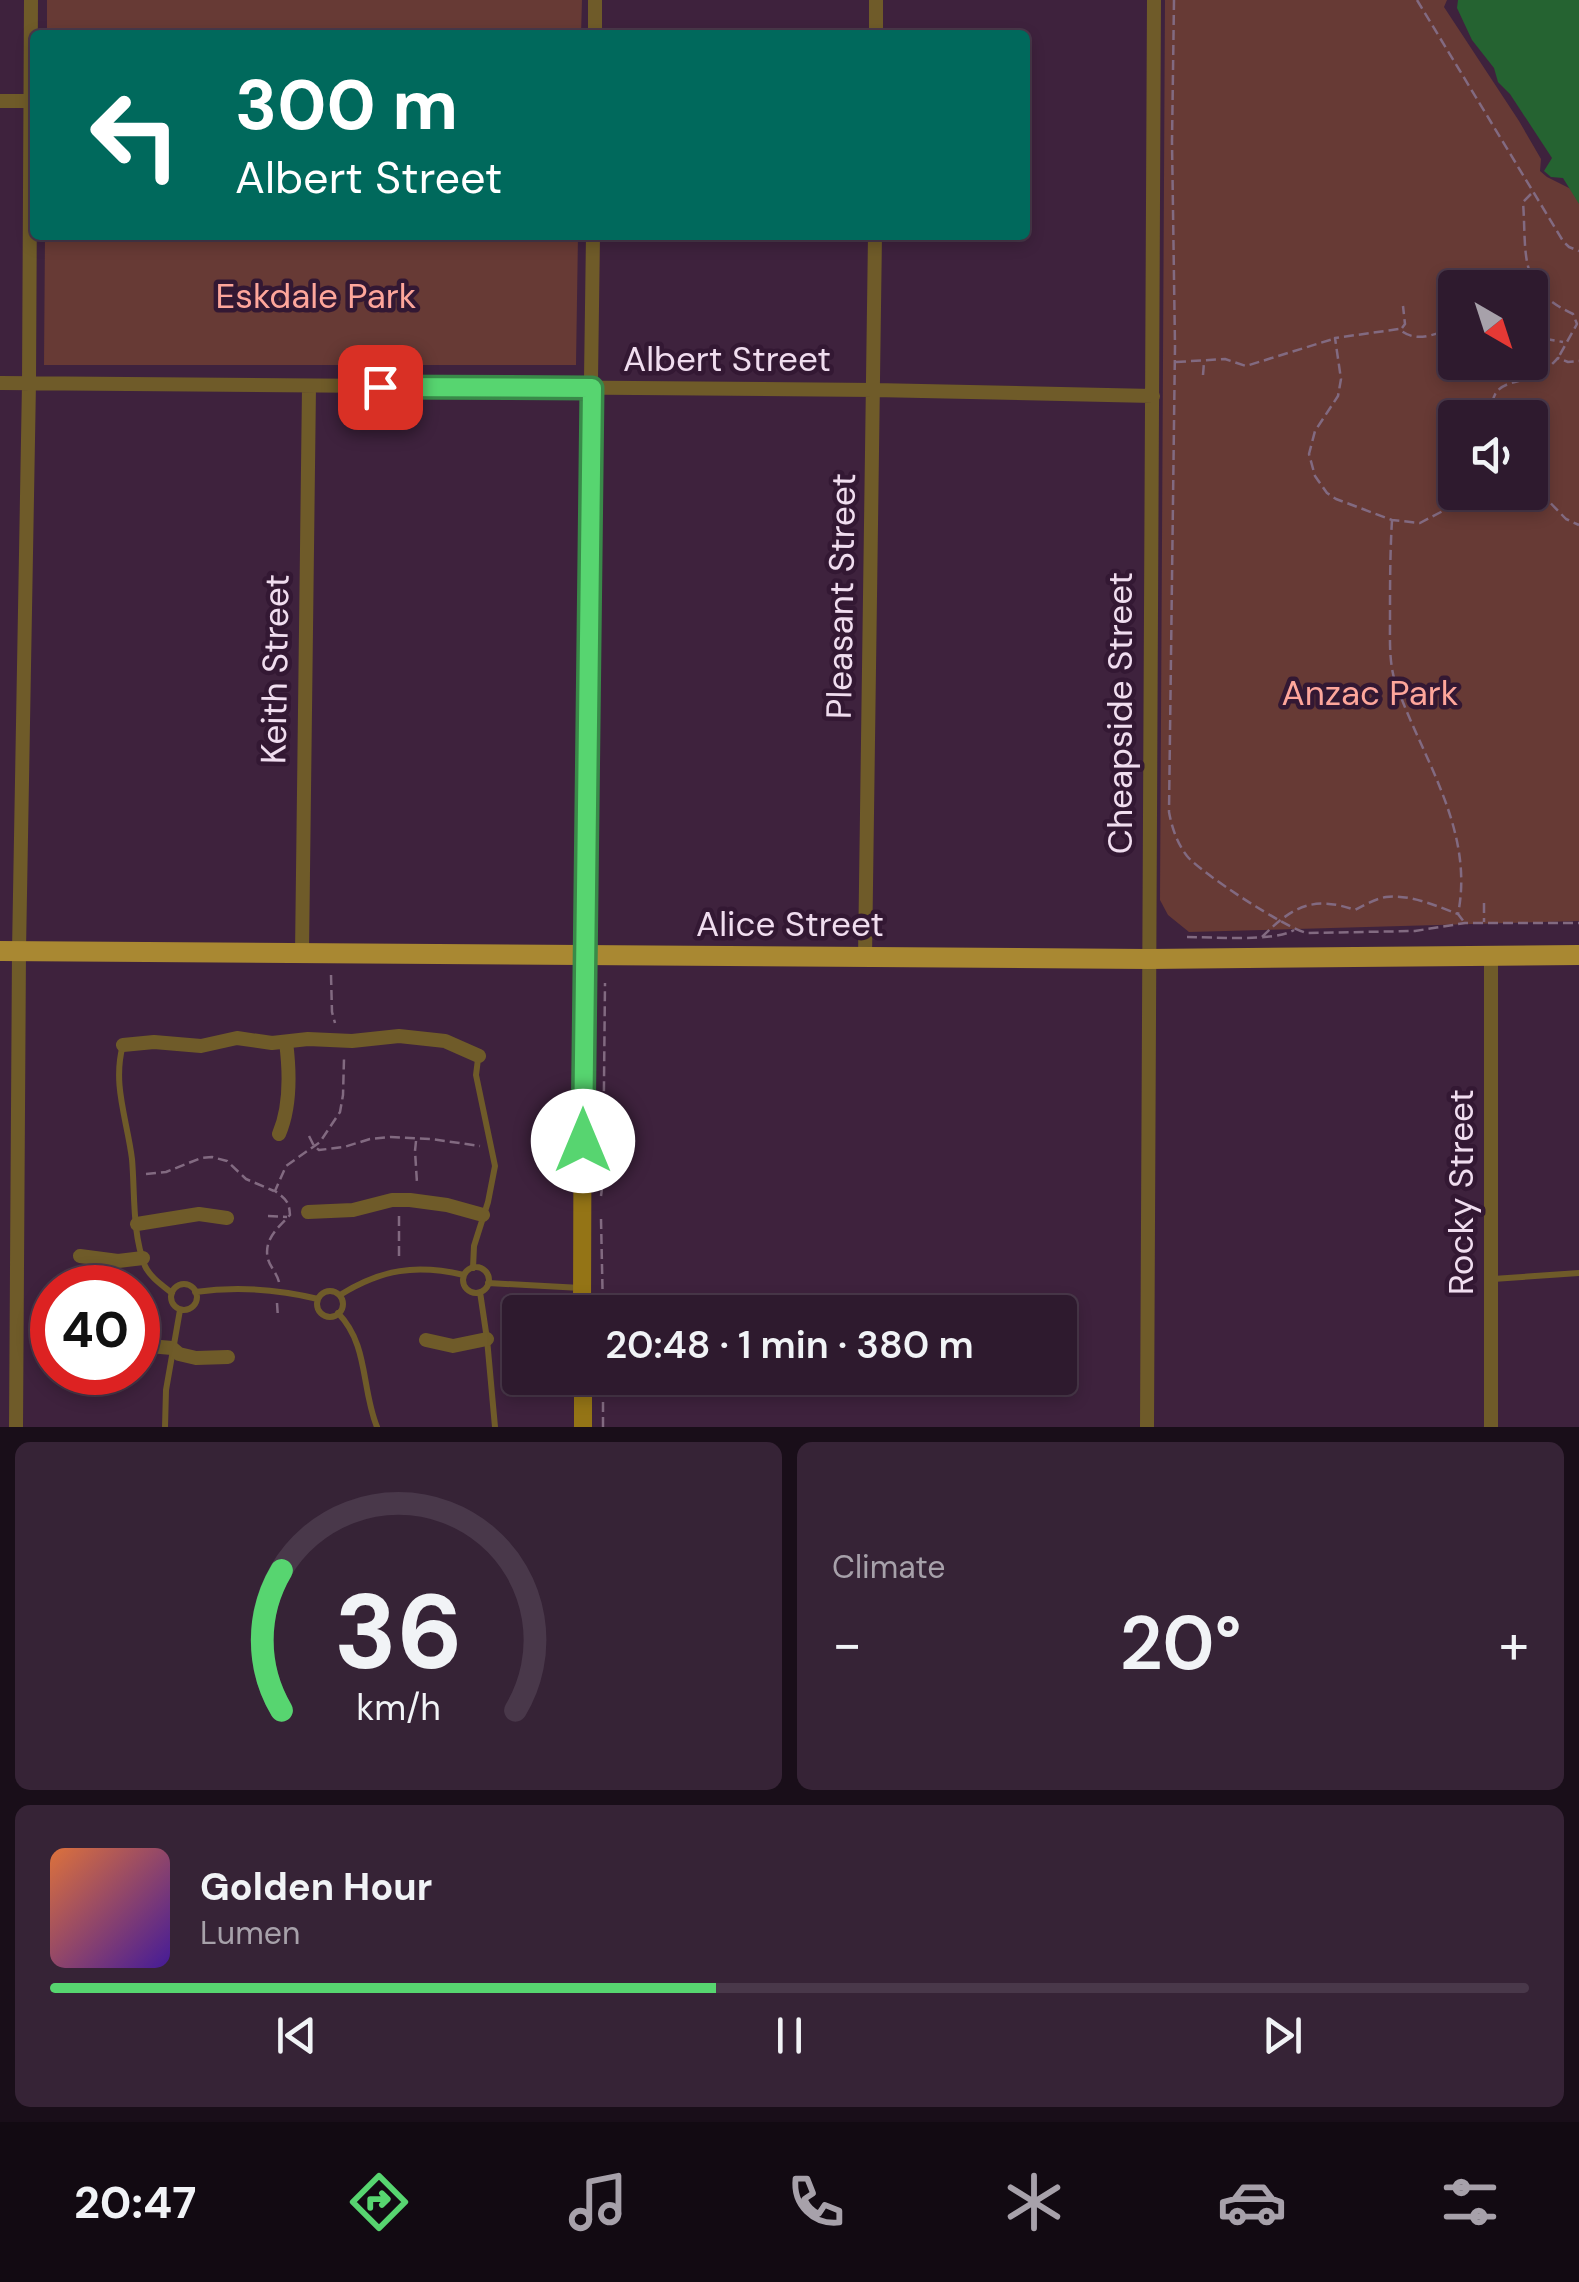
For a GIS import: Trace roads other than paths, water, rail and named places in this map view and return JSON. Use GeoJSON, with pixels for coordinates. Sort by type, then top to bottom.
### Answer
{"type":"FeatureCollection","features":[{"type":"Feature","properties":{"kind":"main road","name":"Alice Street"},"geometry":{"type":"LineString","coordinates":[[9,951],[1148,959],[1579,955]]}},
{"type":"Feature","properties":{"kind":"street"},"geometry":{"type":"LineString","coordinates":[[31,0],[31,30]]}},
{"type":"Feature","properties":{"kind":"street"},"geometry":{"type":"LineString","coordinates":[[595,0],[595,30]]}},
{"type":"Feature","properties":{"kind":"street"},"geometry":{"type":"LineString","coordinates":[[876,0],[876,30]]}},
{"type":"Feature","properties":{"kind":"street","name":"Cheapside Street"},"geometry":{"type":"LineString","coordinates":[[1147,1427],[1154,0]]}},
{"type":"Feature","properties":{"kind":"street"},"geometry":{"type":"LineString","coordinates":[[0,101],[30,101],[30,383],[9,951],[18,1222],[16,1427]]}},
{"type":"Feature","properties":{"kind":"street"},"geometry":{"type":"LineString","coordinates":[[582,1295],[594,240]]}},
{"type":"Feature","properties":{"kind":"street","name":"Pleasant Street"},"geometry":{"type":"LineString","coordinates":[[865,958],[875,240]]}},
{"type":"Feature","properties":{"kind":"street","name":"Albert Street"},"geometry":{"type":"LineString","coordinates":[[0,383],[1152,396]]}},
{"type":"Feature","properties":{"kind":"street","name":"Keith Street"},"geometry":{"type":"LineString","coordinates":[[302,953],[309,386]]}},
{"type":"Feature","properties":{"kind":"street","name":"Rocky Street"},"geometry":{"type":"LineString","coordinates":[[1490,1427],[1491,957]]}},
{"type":"Feature","properties":{"kind":"street"},"geometry":{"type":"LineString","coordinates":[[123,1045],[154,1042],[201,1046],[237,1038],[272,1043],[399,1036],[444,1041],[478,1056]]}},
{"type":"Feature","properties":{"kind":"street"},"geometry":{"type":"LineString","coordinates":[[278,1134],[288,1097],[286,1042]]}},
{"type":"Feature","properties":{"kind":"street"},"geometry":{"type":"LineString","coordinates":[[308,1212],[353,1210],[405,1200],[484,1215]]}},
{"type":"Feature","properties":{"kind":"street"},"geometry":{"type":"LineString","coordinates":[[137,1224],[199,1214],[226,1218]]}},
{"type":"Feature","properties":{"kind":"street"},"geometry":{"type":"LineString","coordinates":[[0,1221],[18,1222]]}},
{"type":"Feature","properties":{"kind":"street"},"geometry":{"type":"LineString","coordinates":[[80,1256],[143,1258]]}},
{"type":"Feature","properties":{"kind":"street"},"geometry":{"type":"LineString","coordinates":[[426,1340],[452,1346],[487,1339]]}},
{"type":"Feature","properties":{"kind":"street"},"geometry":{"type":"LineString","coordinates":[[160,1347],[196,1358],[228,1356]]}},
{"type":"Feature","properties":{"kind":"street"},"geometry":{"type":"LineString","coordinates":[[582,1395],[583,1427]]}},
{"type":"Feature","properties":{"kind":"lane"},"geometry":{"type":"LineString","coordinates":[[123,1045],[118,1062],[118,1088],[134,1176],[143,1258],[149,1273],[172,1293]]}},
{"type":"Feature","properties":{"kind":"lane"},"geometry":{"type":"LineString","coordinates":[[478,1056],[476,1075],[494,1166],[474,1246],[473,1268],[464,1275],[463,1283],[468,1290],[480,1292]]}},
{"type":"Feature","properties":{"kind":"lane"},"geometry":{"type":"LineString","coordinates":[[473,1268],[485,1272],[488,1283]]}},
{"type":"Feature","properties":{"kind":"lane"},"geometry":{"type":"LineString","coordinates":[[340,1295],[360,1282],[399,1271],[424,1269],[464,1275]]}},
{"type":"Feature","properties":{"kind":"lane"},"geometry":{"type":"LineString","coordinates":[[1492,1280],[1579,1273]]}},
{"type":"Feature","properties":{"kind":"lane"},"geometry":{"type":"LineString","coordinates":[[480,1292],[488,1283],[499,1282],[582,1288]]}},
{"type":"Feature","properties":{"kind":"lane"},"geometry":{"type":"LineString","coordinates":[[180,1310],[172,1301],[172,1293],[177,1286],[186,1284],[196,1292],[246,1288],[318,1299]]}},
{"type":"Feature","properties":{"kind":"lane"},"geometry":{"type":"LineString","coordinates":[[318,1299],[328,1291],[340,1295]]}},
{"type":"Feature","properties":{"kind":"lane"},"geometry":{"type":"LineString","coordinates":[[180,1310],[194,1304],[196,1292]]}},
{"type":"Feature","properties":{"kind":"lane"},"geometry":{"type":"LineString","coordinates":[[480,1292],[494,1427]]}},
{"type":"Feature","properties":{"kind":"lane"},"geometry":{"type":"LineString","coordinates":[[318,1299],[318,1308],[331,1316],[338,1313],[343,1303],[340,1295]]}},
{"type":"Feature","properties":{"kind":"lane"},"geometry":{"type":"LineString","coordinates":[[166,1427],[166,1390],[180,1310]]}},
{"type":"Feature","properties":{"kind":"lane"},"geometry":{"type":"LineString","coordinates":[[338,1313],[348,1324],[361,1352],[376,1427]]}},
{"type":"Feature","properties":{"kind":"park label","name":"Eskdale Park"},"geometry":{"type":"Point","coordinates":[316,296]}},
{"type":"Feature","properties":{"kind":"park label","name":"Anzac Park"},"geometry":{"type":"Point","coordinates":[1370,693]}}]}
